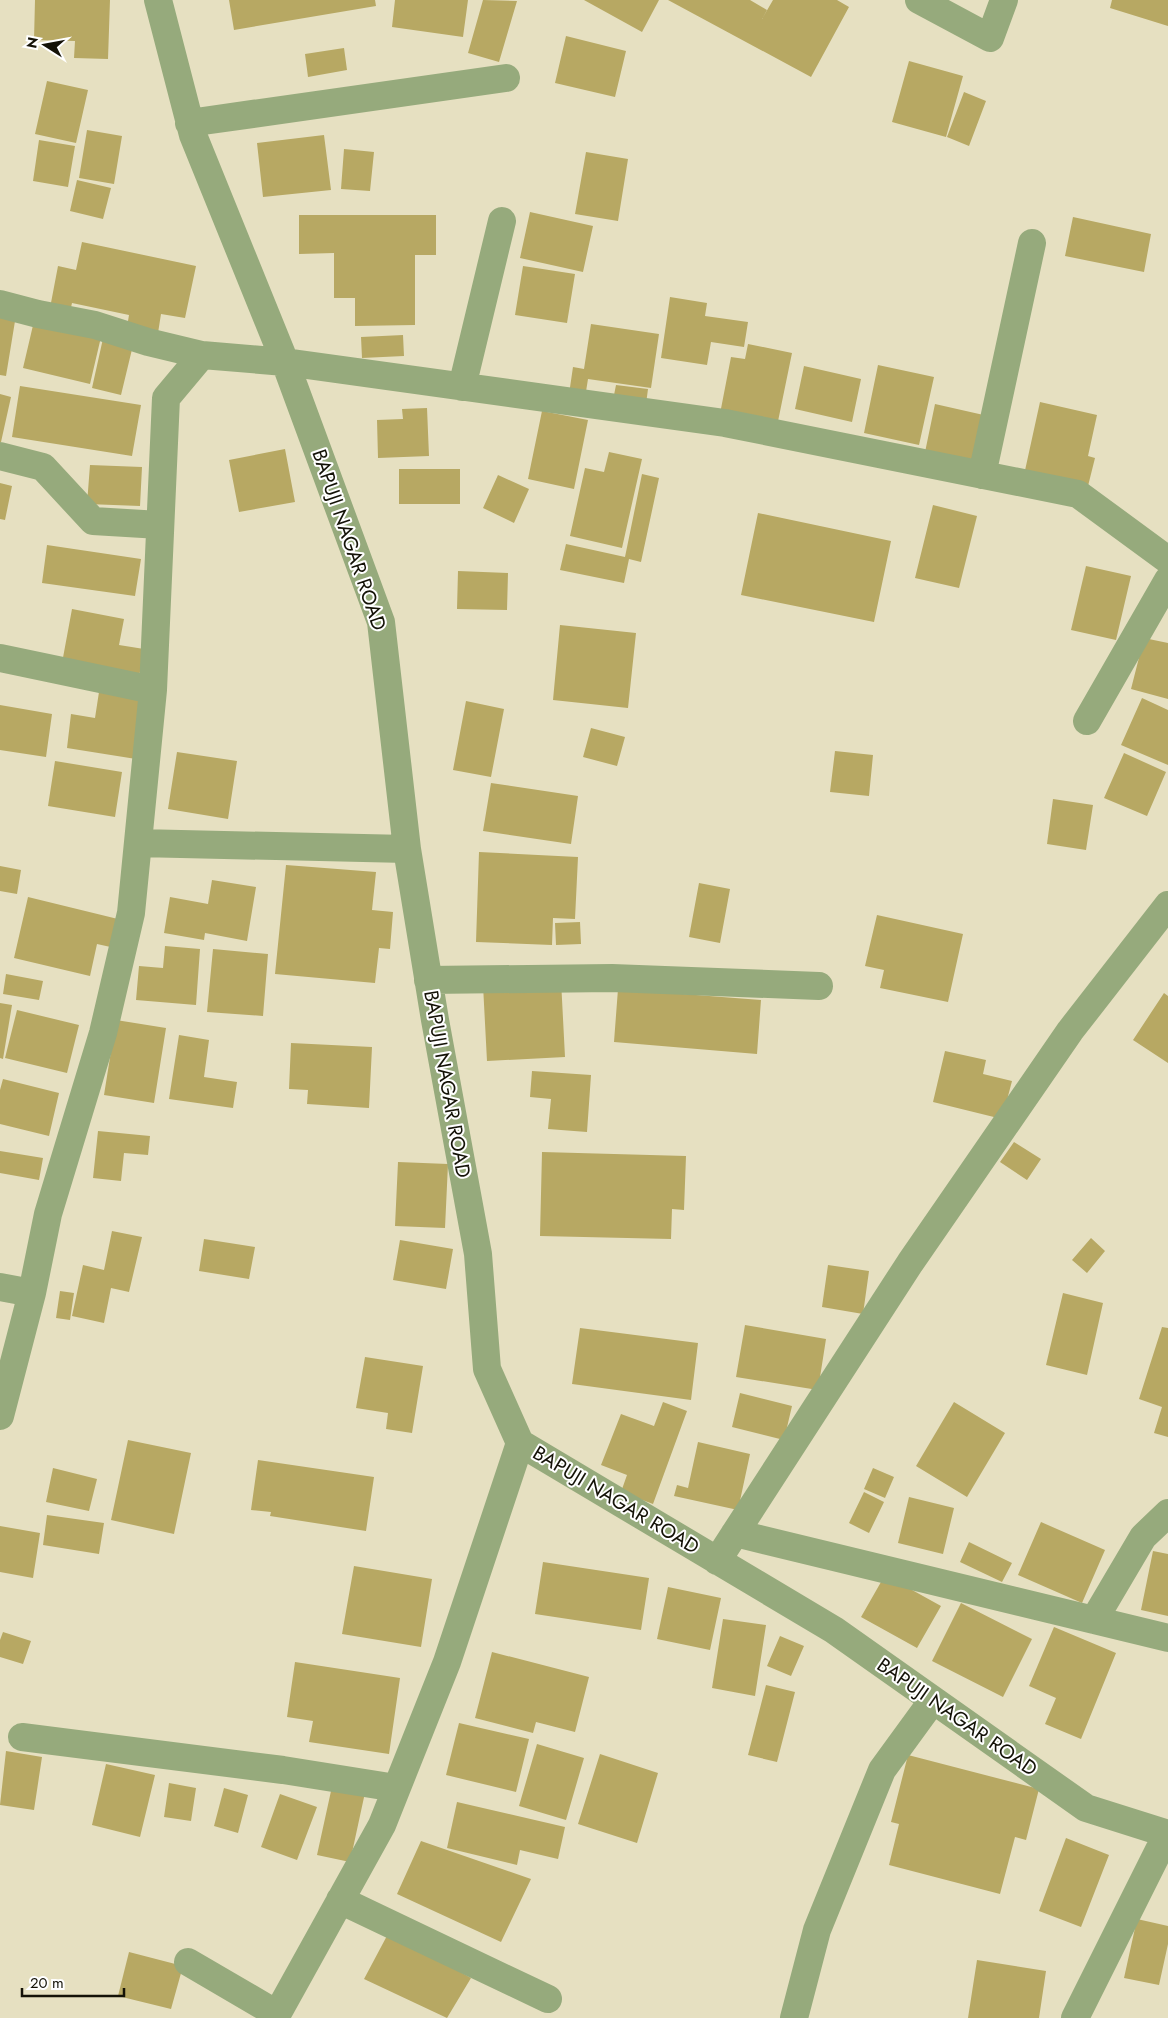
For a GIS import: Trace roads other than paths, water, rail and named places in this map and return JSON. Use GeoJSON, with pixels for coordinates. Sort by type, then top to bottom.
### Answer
{"type":"FeatureCollection","features":[{"type":"Feature","properties":{"kind":"street","name":"BAPUJI NAGAR ROAD"},"geometry":{"type":"LineString","coordinates":[[158,0],[189,123],[284,362],[381,622],[407,849],[428,980],[478,1254],[488,1369],[520,1443],[834,1630],[1086,1808],[1168,1834]]}},
{"type":"Feature","properties":{"kind":"street"},"geometry":{"type":"LineString","coordinates":[[919,0],[990,38],[1004,0]]}},
{"type":"Feature","properties":{"kind":"street"},"geometry":{"type":"LineString","coordinates":[[189,123],[506,78]]}},
{"type":"Feature","properties":{"kind":"street"},"geometry":{"type":"LineString","coordinates":[[462,387],[502,221]]}},
{"type":"Feature","properties":{"kind":"street"},"geometry":{"type":"LineString","coordinates":[[982,475],[1032,243]]}},
{"type":"Feature","properties":{"kind":"street"},"geometry":{"type":"LineString","coordinates":[[0,304],[95,326],[148,342],[202,355],[284,362],[725,423],[1078,494],[1168,560]]}},
{"type":"Feature","properties":{"kind":"street"},"geometry":{"type":"LineString","coordinates":[[0,1416],[32,1293],[48,1214],[107,1015],[131,913],[153,690],[166,398],[202,355]]}},
{"type":"Feature","properties":{"kind":"street"},"geometry":{"type":"LineString","coordinates":[[0,456],[43,467],[93,521],[160,525]]}},
{"type":"Feature","properties":{"kind":"street"},"geometry":{"type":"LineString","coordinates":[[1087,721],[1168,580]]}},
{"type":"Feature","properties":{"kind":"street"},"geometry":{"type":"LineString","coordinates":[[0,658],[153,690]]}},
{"type":"Feature","properties":{"kind":"street"},"geometry":{"type":"LineString","coordinates":[[138,843],[407,849]]}},
{"type":"Feature","properties":{"kind":"street"},"geometry":{"type":"LineString","coordinates":[[717,1561],[910,1263],[1070,1031],[1168,906]]}},
{"type":"Feature","properties":{"kind":"street"},"geometry":{"type":"LineString","coordinates":[[428,980],[612,978],[819,986]]}},
{"type":"Feature","properties":{"kind":"street"},"geometry":{"type":"LineString","coordinates":[[0,1287],[32,1293]]}},
{"type":"Feature","properties":{"kind":"street"},"geometry":{"type":"LineString","coordinates":[[188,1962],[276,2016],[382,1825],[447,1662],[520,1443]]}},
{"type":"Feature","properties":{"kind":"street"},"geometry":{"type":"LineString","coordinates":[[1094,1620],[1143,1537],[1168,1512]]}},
{"type":"Feature","properties":{"kind":"street"},"geometry":{"type":"LineString","coordinates":[[735,1533],[1168,1638]]}},
{"type":"Feature","properties":{"kind":"street"},"geometry":{"type":"LineString","coordinates":[[794,2018],[817,1930],[882,1770],[933,1700]]}},
{"type":"Feature","properties":{"kind":"street"},"geometry":{"type":"LineString","coordinates":[[22,1737],[283,1770],[396,1788]]}},
{"type":"Feature","properties":{"kind":"street"},"geometry":{"type":"LineString","coordinates":[[1075,2018],[1168,1834]]}},
{"type":"Feature","properties":{"kind":"street"},"geometry":{"type":"LineString","coordinates":[[340,1900],[548,1999]]}}]}
